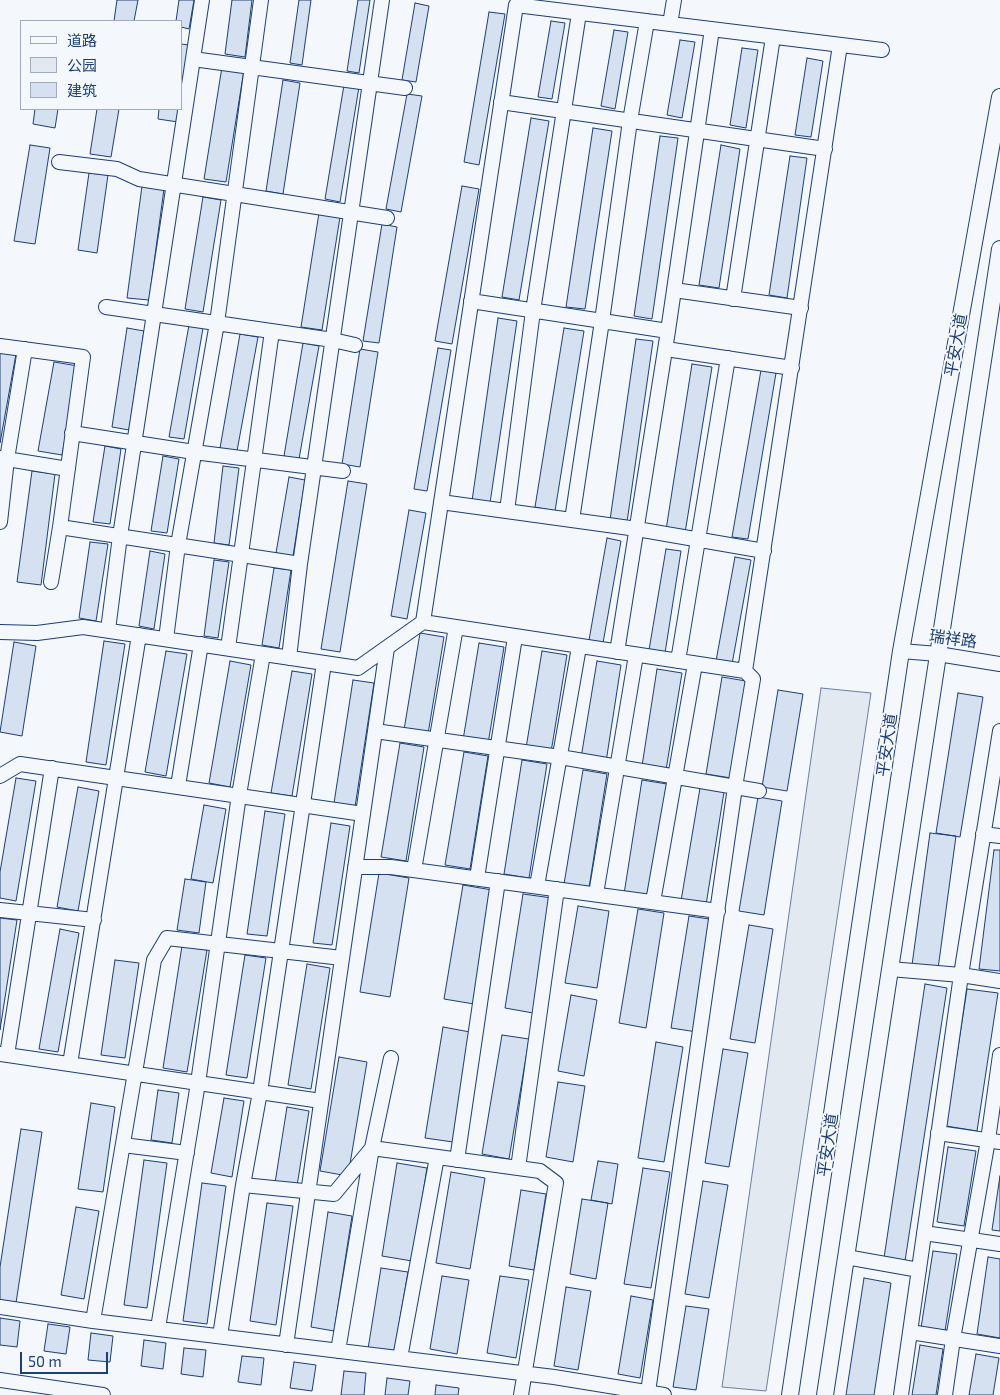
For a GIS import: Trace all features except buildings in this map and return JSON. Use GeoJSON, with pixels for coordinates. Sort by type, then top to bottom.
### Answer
{"type":"FeatureCollection","features":[{"type":"Feature","properties":{"kind":"main road","name":"平安大道"},"geometry":{"type":"LineString","coordinates":[[790,1395],[901,651],[1000,97]]}},
{"type":"Feature","properties":{"kind":"main road","name":"平安大道"},"geometry":{"type":"LineString","coordinates":[[825,1395],[1000,249]]}},
{"type":"Feature","properties":{"kind":"street"},"geometry":{"type":"LineString","coordinates":[[108,630],[120,536],[202,0]]}},
{"type":"Feature","properties":{"kind":"street"},"geometry":{"type":"LineString","coordinates":[[166,639],[178,545],[217,323],[261,0]]}},
{"type":"Feature","properties":{"kind":"street"},"geometry":{"type":"LineString","coordinates":[[289,658],[300,564],[382,0]]}},
{"type":"Feature","properties":{"kind":"street"},"geometry":{"type":"LineString","coordinates":[[670,24],[674,0]]}},
{"type":"Feature","properties":{"kind":"street"},"geometry":{"type":"LineString","coordinates":[[0,632],[37,633],[82,627],[358,668],[423,622],[516,5],[882,50]]}},
{"type":"Feature","properties":{"kind":"street"},"geometry":{"type":"LineString","coordinates":[[507,511],[534,310],[579,13]]}},
{"type":"Feature","properties":{"kind":"street"},"geometry":{"type":"LineString","coordinates":[[572,520],[630,121],[647,21]]}},
{"type":"Feature","properties":{"kind":"street"},"geometry":{"type":"LineString","coordinates":[[617,652],[666,349],[712,29]]}},
{"type":"Feature","properties":{"kind":"street"},"geometry":{"type":"LineString","coordinates":[[734,299],[773,37]]}},
{"type":"Feature","properties":{"kind":"street"},"geometry":{"type":"LineString","coordinates":[[745,671],[840,45]]}},
{"type":"Feature","properties":{"kind":"street"},"geometry":{"type":"LineString","coordinates":[[193,59],[404,88]]}},
{"type":"Feature","properties":{"kind":"street"},"geometry":{"type":"LineString","coordinates":[[501,102],[825,149]]}},
{"type":"Feature","properties":{"kind":"street"},"geometry":{"type":"LineString","coordinates":[[60,162],[117,169],[139,179],[387,218]]}},
{"type":"Feature","properties":{"kind":"street"},"geometry":{"type":"LineString","coordinates":[[674,290],[801,308]]}},
{"type":"Feature","properties":{"kind":"street"},"geometry":{"type":"LineString","coordinates":[[471,301],[668,331]]}},
{"type":"Feature","properties":{"kind":"street"},"geometry":{"type":"LineString","coordinates":[[106,307],[333,340],[355,345]]}},
{"type":"Feature","properties":{"kind":"street"},"geometry":{"type":"LineString","coordinates":[[228,648],[272,331]]}},
{"type":"Feature","properties":{"kind":"street"},"geometry":{"type":"LineString","coordinates":[[0,346],[83,357],[51,582]]}},
{"type":"Feature","properties":{"kind":"street"},"geometry":{"type":"LineString","coordinates":[[0,522],[3,458],[26,349]]}},
{"type":"Feature","properties":{"kind":"street"},"geometry":{"type":"LineString","coordinates":[[666,349],[792,368]]}},
{"type":"Feature","properties":{"kind":"street"},"geometry":{"type":"LineString","coordinates":[[678,661],[728,358]]}},
{"type":"Feature","properties":{"kind":"street"},"geometry":{"type":"LineString","coordinates":[[72,433],[194,452],[343,471]]}},
{"type":"Feature","properties":{"kind":"street"},"geometry":{"type":"LineString","coordinates":[[3,458],[68,469]]}},
{"type":"Feature","properties":{"kind":"street"},"geometry":{"type":"LineString","coordinates":[[441,502],[637,529],[764,551]]}},
{"type":"Feature","properties":{"kind":"street"},"geometry":{"type":"LineString","coordinates":[[60,526],[300,564]]}},
{"type":"Feature","properties":{"kind":"street"},"geometry":{"type":"LineString","coordinates":[[423,622],[745,671],[753,679],[648,1392]]}},
{"type":"Feature","properties":{"kind":"street"},"geometry":{"type":"LineString","coordinates":[[414,870],[456,628]]}},
{"type":"Feature","properties":{"kind":"street"},"geometry":{"type":"LineString","coordinates":[[70,1064],[139,635]]}},
{"type":"Feature","properties":{"kind":"street"},"geometry":{"type":"LineString","coordinates":[[477,878],[515,637]]}},
{"type":"Feature","properties":{"kind":"street"},"geometry":{"type":"LineString","coordinates":[[178,786],[201,644]]}},
{"type":"Feature","properties":{"kind":"street"},"geometry":{"type":"LineString","coordinates":[[537,886],[579,647]]}},
{"type":"Feature","properties":{"kind":"street"},"geometry":{"type":"LineString","coordinates":[[286,1345],[387,648]]}},
{"type":"Feature","properties":{"kind":"street","name":"瑞祥路"},"geometry":{"type":"LineString","coordinates":[[901,651],[938,654],[1000,664]]}},
{"type":"Feature","properties":{"kind":"street"},"geometry":{"type":"LineString","coordinates":[[158,1328],[198,1083],[239,795],[263,654]]}},
{"type":"Feature","properties":{"kind":"street"},"geometry":{"type":"LineString","coordinates":[[596,894],[636,655]]}},
{"type":"Feature","properties":{"kind":"street"},"geometry":{"type":"LineString","coordinates":[[220,1336],[243,1185],[260,1092],[324,663]]}},
{"type":"Feature","properties":{"kind":"street"},"geometry":{"type":"LineString","coordinates":[[653,902],[696,664]]}},
{"type":"Feature","properties":{"kind":"street"},"geometry":{"type":"LineString","coordinates":[[375,731],[560,757],[760,791]]}},
{"type":"Feature","properties":{"kind":"street"},"geometry":{"type":"LineString","coordinates":[[901,1395],[961,975],[1000,731]]}},
{"type":"Feature","properties":{"kind":"street"},"geometry":{"type":"LineString","coordinates":[[0,776],[20,764],[363,814]]}},
{"type":"Feature","properties":{"kind":"street"},"geometry":{"type":"LineString","coordinates":[[52,768],[29,913],[3,1054],[322,1101]]}},
{"type":"Feature","properties":{"kind":"street"},"geometry":{"type":"LineString","coordinates":[[983,834],[1000,836]]}},
{"type":"Feature","properties":{"kind":"street"},"geometry":{"type":"LineString","coordinates":[[355,867],[391,867],[718,911]]}},
{"type":"Feature","properties":{"kind":"street"},"geometry":{"type":"LineString","coordinates":[[457,1160],[498,881]]}},
{"type":"Feature","properties":{"kind":"street"},"geometry":{"type":"LineString","coordinates":[[518,1168],[557,889]]}},
{"type":"Feature","properties":{"kind":"street"},"geometry":{"type":"LineString","coordinates":[[0,910],[94,920]]}},
{"type":"Feature","properties":{"kind":"street"},"geometry":{"type":"LineString","coordinates":[[93,1321],[154,960],[167,938],[342,958]]}},
{"type":"Feature","properties":{"kind":"street"},"geometry":{"type":"LineString","coordinates":[[890,969],[961,975],[1000,981]]}},
{"type":"Feature","properties":{"kind":"street"},"geometry":{"type":"LineString","coordinates":[[945,1395],[971,1240],[994,1141],[1000,1055]]}},
{"type":"Feature","properties":{"kind":"street"},"geometry":{"type":"LineString","coordinates":[[338,1351],[372,1148],[390,1058]]}},
{"type":"Feature","properties":{"kind":"street"},"geometry":{"type":"LineString","coordinates":[[938,1133],[994,1141]]}},
{"type":"Feature","properties":{"kind":"street"},"geometry":{"type":"LineString","coordinates":[[122,1145],[186,1154]]}},
{"type":"Feature","properties":{"kind":"street"},"geometry":{"type":"LineString","coordinates":[[243,1185],[334,1194],[372,1148]]}},
{"type":"Feature","properties":{"kind":"street"},"geometry":{"type":"LineString","coordinates":[[372,1148],[540,1171],[556,1183],[521,1395]]}},
{"type":"Feature","properties":{"kind":"street"},"geometry":{"type":"LineString","coordinates":[[400,1358],[437,1157]]}},
{"type":"Feature","properties":{"kind":"street"},"geometry":{"type":"LineString","coordinates":[[924,1233],[1000,1244]]}},
{"type":"Feature","properties":{"kind":"street"},"geometry":{"type":"LineString","coordinates":[[846,1257],[919,1270]]}},
{"type":"Feature","properties":{"kind":"street"},"geometry":{"type":"LineString","coordinates":[[0,1307],[93,1321],[524,1373],[664,1395]]}},
{"type":"Feature","properties":{"kind":"street"},"geometry":{"type":"LineString","coordinates":[[910,1332],[1000,1346]]}},
{"type":"Feature","properties":{"kind":"street"},"geometry":{"type":"LineString","coordinates":[[0,1380],[102,1395]]}},
{"type":"Feature","properties":{"kind":"green space"},"geometry":{"type":"Polygon","coordinates":[[[821,688],[871,693],[766,1391],[722,1387],[821,688]]]}}]}
